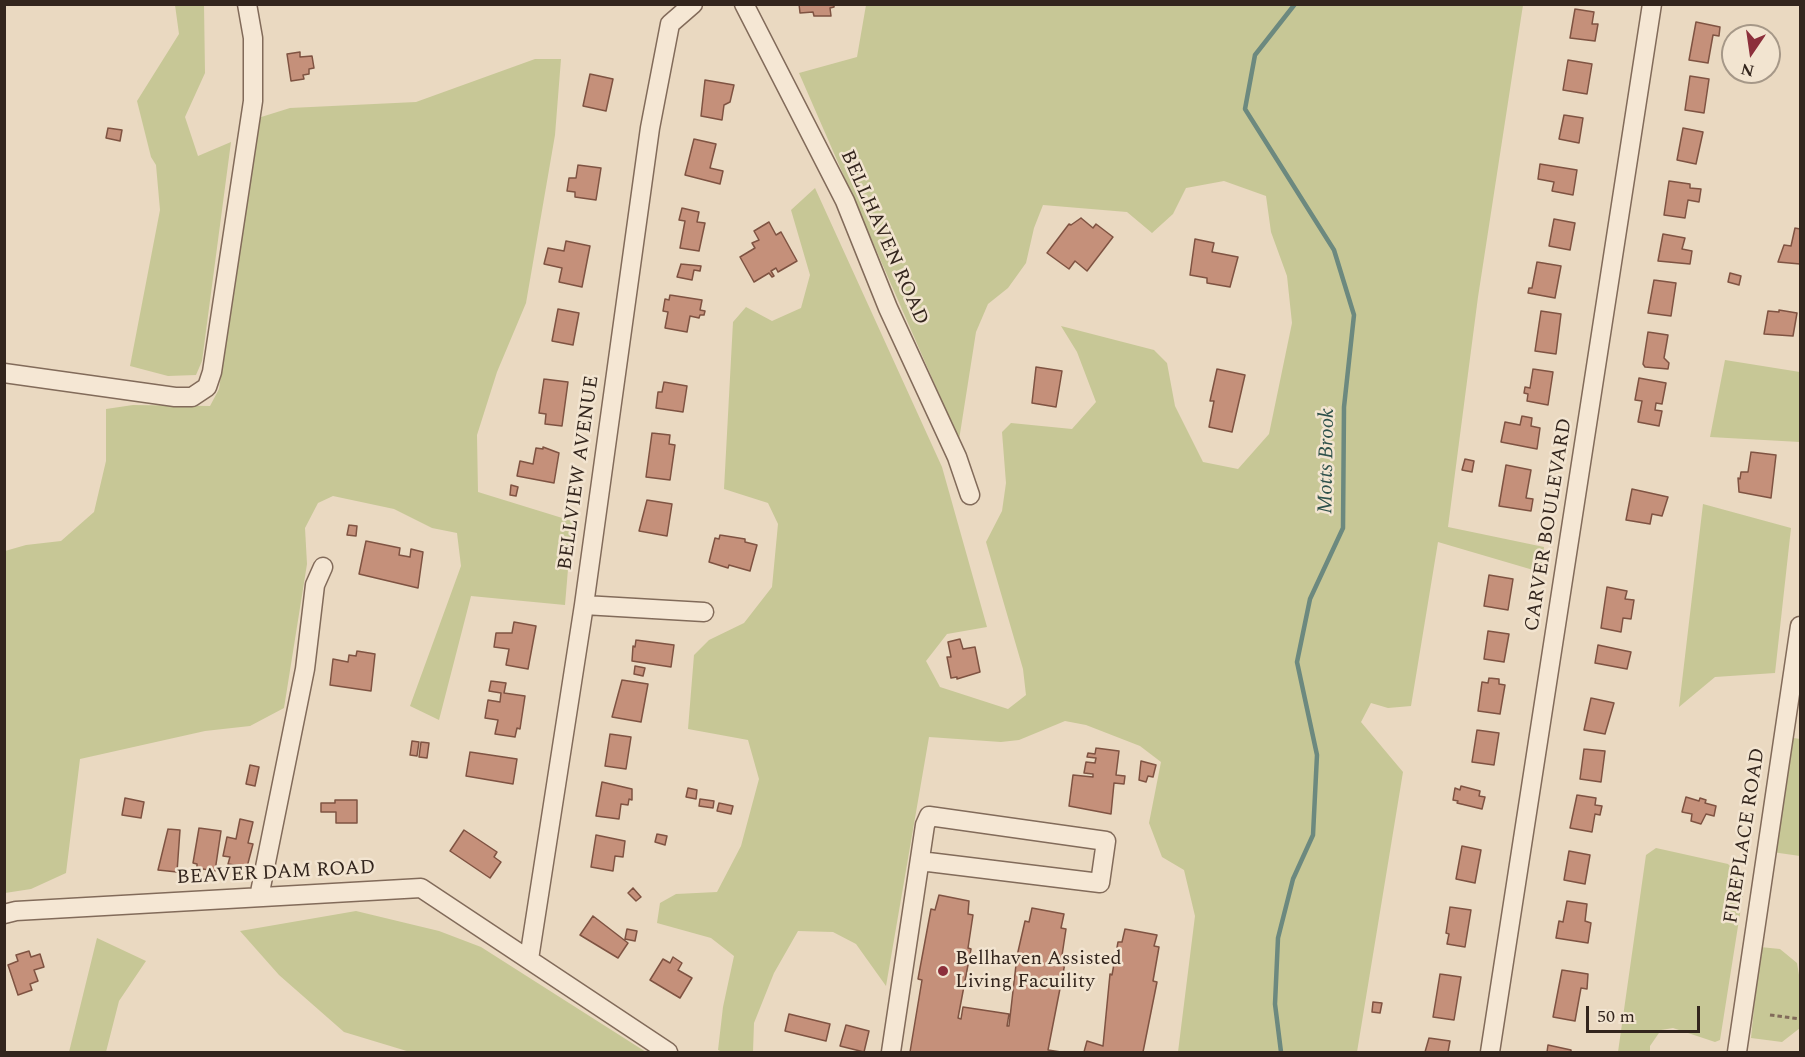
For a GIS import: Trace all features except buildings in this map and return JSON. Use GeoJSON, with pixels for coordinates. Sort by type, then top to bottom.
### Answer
{"type":"FeatureCollection","features":[{"type":"Feature","properties":{"kind":"street"},"geometry":{"type":"LineString","coordinates":[[4,373],[175,397],[192,397],[207,387],[253,101],[253,38],[247,4]]}},
{"type":"Feature","properties":{"kind":"street","name":"BELLVIEW AVENUE"},"geometry":{"type":"LineString","coordinates":[[529,959],[584,605],[650,128],[670,24],[693,4]]}},
{"type":"Feature","properties":{"kind":"street","name":"BELLHAVEN ROAD"},"geometry":{"type":"LineString","coordinates":[[744,4],[845,201],[888,308],[959,461],[970,495]]}},
{"type":"Feature","properties":{"kind":"street","name":"CARVER BOULEVARD"},"geometry":{"type":"LineString","coordinates":[[1490,1053],[1652,4]]}},
{"type":"Feature","properties":{"kind":"street"},"geometry":{"type":"LineString","coordinates":[[259,897],[305,669],[315,585],[323,567]]}},
{"type":"Feature","properties":{"kind":"street"},"geometry":{"type":"LineString","coordinates":[[584,605],[704,612]]}},
{"type":"Feature","properties":{"kind":"street","name":"FIREPLACE ROAD"},"geometry":{"type":"LineString","coordinates":[[1737,1053],[1800,626]]}},
{"type":"Feature","properties":{"kind":"street"},"geometry":{"type":"LineString","coordinates":[[891,1053],[920,861],[929,816],[1106,841],[1100,883],[920,861]]}},
{"type":"Feature","properties":{"kind":"street","name":"BEAVER DAM ROAD"},"geometry":{"type":"LineString","coordinates":[[4,914],[16,911],[421,888],[668,1053]]}},
{"type":"Feature","properties":{"kind":"path"},"geometry":{"type":"LineString","coordinates":[[1770,1015],[1800,1019]]}},
{"type":"Feature","properties":{"kind":"green space"},"geometry":{"type":"Polygon","coordinates":[[[175,5],[204,5],[205,73],[185,117],[198,156],[231,142],[202,361],[196,375],[168,376],[130,366],[160,210],[156,165],[151,157],[137,101],[179,34],[175,5]]]}},
{"type":"Feature","properties":{"kind":"green space"},"geometry":{"type":"Polygon","coordinates":[[[866,5],[1523,5],[1478,297],[1448,527],[1544,547],[1540,572],[1438,542],[1411,706],[1388,708],[1371,703],[1361,722],[1403,772],[1357,1052],[1178,1052],[1195,916],[1184,870],[1162,857],[1149,823],[1161,762],[1140,746],[1086,725],[1065,721],[1019,740],[1001,742],[929,737],[886,986],[856,944],[833,932],[798,931],[774,973],[754,1023],[753,1052],[718,1050],[723,1007],[734,956],[711,938],[657,923],[660,903],[676,894],[717,892],[741,846],[759,779],[748,740],[688,729],[694,655],[709,640],[744,623],[772,587],[778,524],[768,503],[724,489],[733,322],[746,307],[772,321],[801,308],[810,275],[791,210],[815,188],[942,467],[987,627],[947,634],[926,661],[940,687],[1008,709],[1026,695],[1023,669],[986,542],[1002,511],[1006,483],[1002,432],[1011,423],[1072,429],[1096,402],[1077,352],[1061,326],[1154,350],[1167,363],[1175,406],[1203,462],[1238,469],[1269,434],[1292,323],[1287,276],[1271,232],[1266,196],[1224,181],[1186,188],[1173,214],[1152,233],[1127,212],[1043,205],[1034,228],[1026,263],[1008,288],[988,304],[976,332],[959,440],[799,73],[857,57],[866,5]]]}},
{"type":"Feature","properties":{"kind":"green space"},"geometry":{"type":"Polygon","coordinates":[[[535,59],[561,59],[555,135],[526,303],[497,372],[477,435],[478,492],[572,521],[565,605],[471,596],[439,720],[410,706],[461,566],[457,533],[432,528],[394,509],[333,496],[318,503],[305,528],[307,564],[284,708],[250,726],[205,731],[80,759],[66,873],[31,889],[5,893],[5,551],[26,545],[61,541],[94,512],[106,461],[106,409],[133,405],[210,406],[219,389],[258,118],[290,108],[416,102],[535,59]]]}},
{"type":"Feature","properties":{"kind":"green space"},"geometry":{"type":"Polygon","coordinates":[[[1725,360],[1800,372],[1800,442],[1710,437],[1725,360]]]}},
{"type":"Feature","properties":{"kind":"green space"},"geometry":{"type":"Polygon","coordinates":[[[1703,504],[1791,528],[1775,673],[1715,677],[1679,707],[1703,504]]]}},
{"type":"Feature","properties":{"kind":"green space"},"geometry":{"type":"Polygon","coordinates":[[[1788,737],[1800,739],[1800,856],[1772,852],[1788,737]]]}},
{"type":"Feature","properties":{"kind":"green space"},"geometry":{"type":"Polygon","coordinates":[[[1656,848],[1728,864],[1745,882],[1720,1040],[1715,1042],[1673,1028],[1661,1030],[1650,1046],[1650,1052],[1618,1052],[1646,855],[1656,848]]]}},
{"type":"Feature","properties":{"kind":"green space"},"geometry":{"type":"Polygon","coordinates":[[[356,911],[439,931],[481,947],[646,1052],[410,1052],[344,1032],[279,975],[240,931],[356,911]]]}},
{"type":"Feature","properties":{"kind":"green space"},"geometry":{"type":"Polygon","coordinates":[[[97,938],[146,961],[119,1001],[106,1052],[69,1052],[97,938]]]}},
{"type":"Feature","properties":{"kind":"green space"},"geometry":{"type":"Polygon","coordinates":[[[1760,947],[1780,949],[1797,963],[1800,981],[1800,1028],[1782,1042],[1751,1038],[1760,947]]]}},
{"type":"Feature","properties":{"kind":"waterway","name":"Motts Brook"},"geometry":{"type":"LineString","coordinates":[[1281,1052],[1275,1004],[1278,938],[1293,879],[1313,835],[1317,755],[1297,662],[1310,599],[1343,528],[1344,407],[1354,315],[1334,250],[1245,109],[1255,55],[1295,4]]}},
{"type":"Feature","properties":{"kind":"place","name":"Bellhaven Assisted Living Facuility"},"geometry":{"type":"Point","coordinates":[943,971]}}]}
